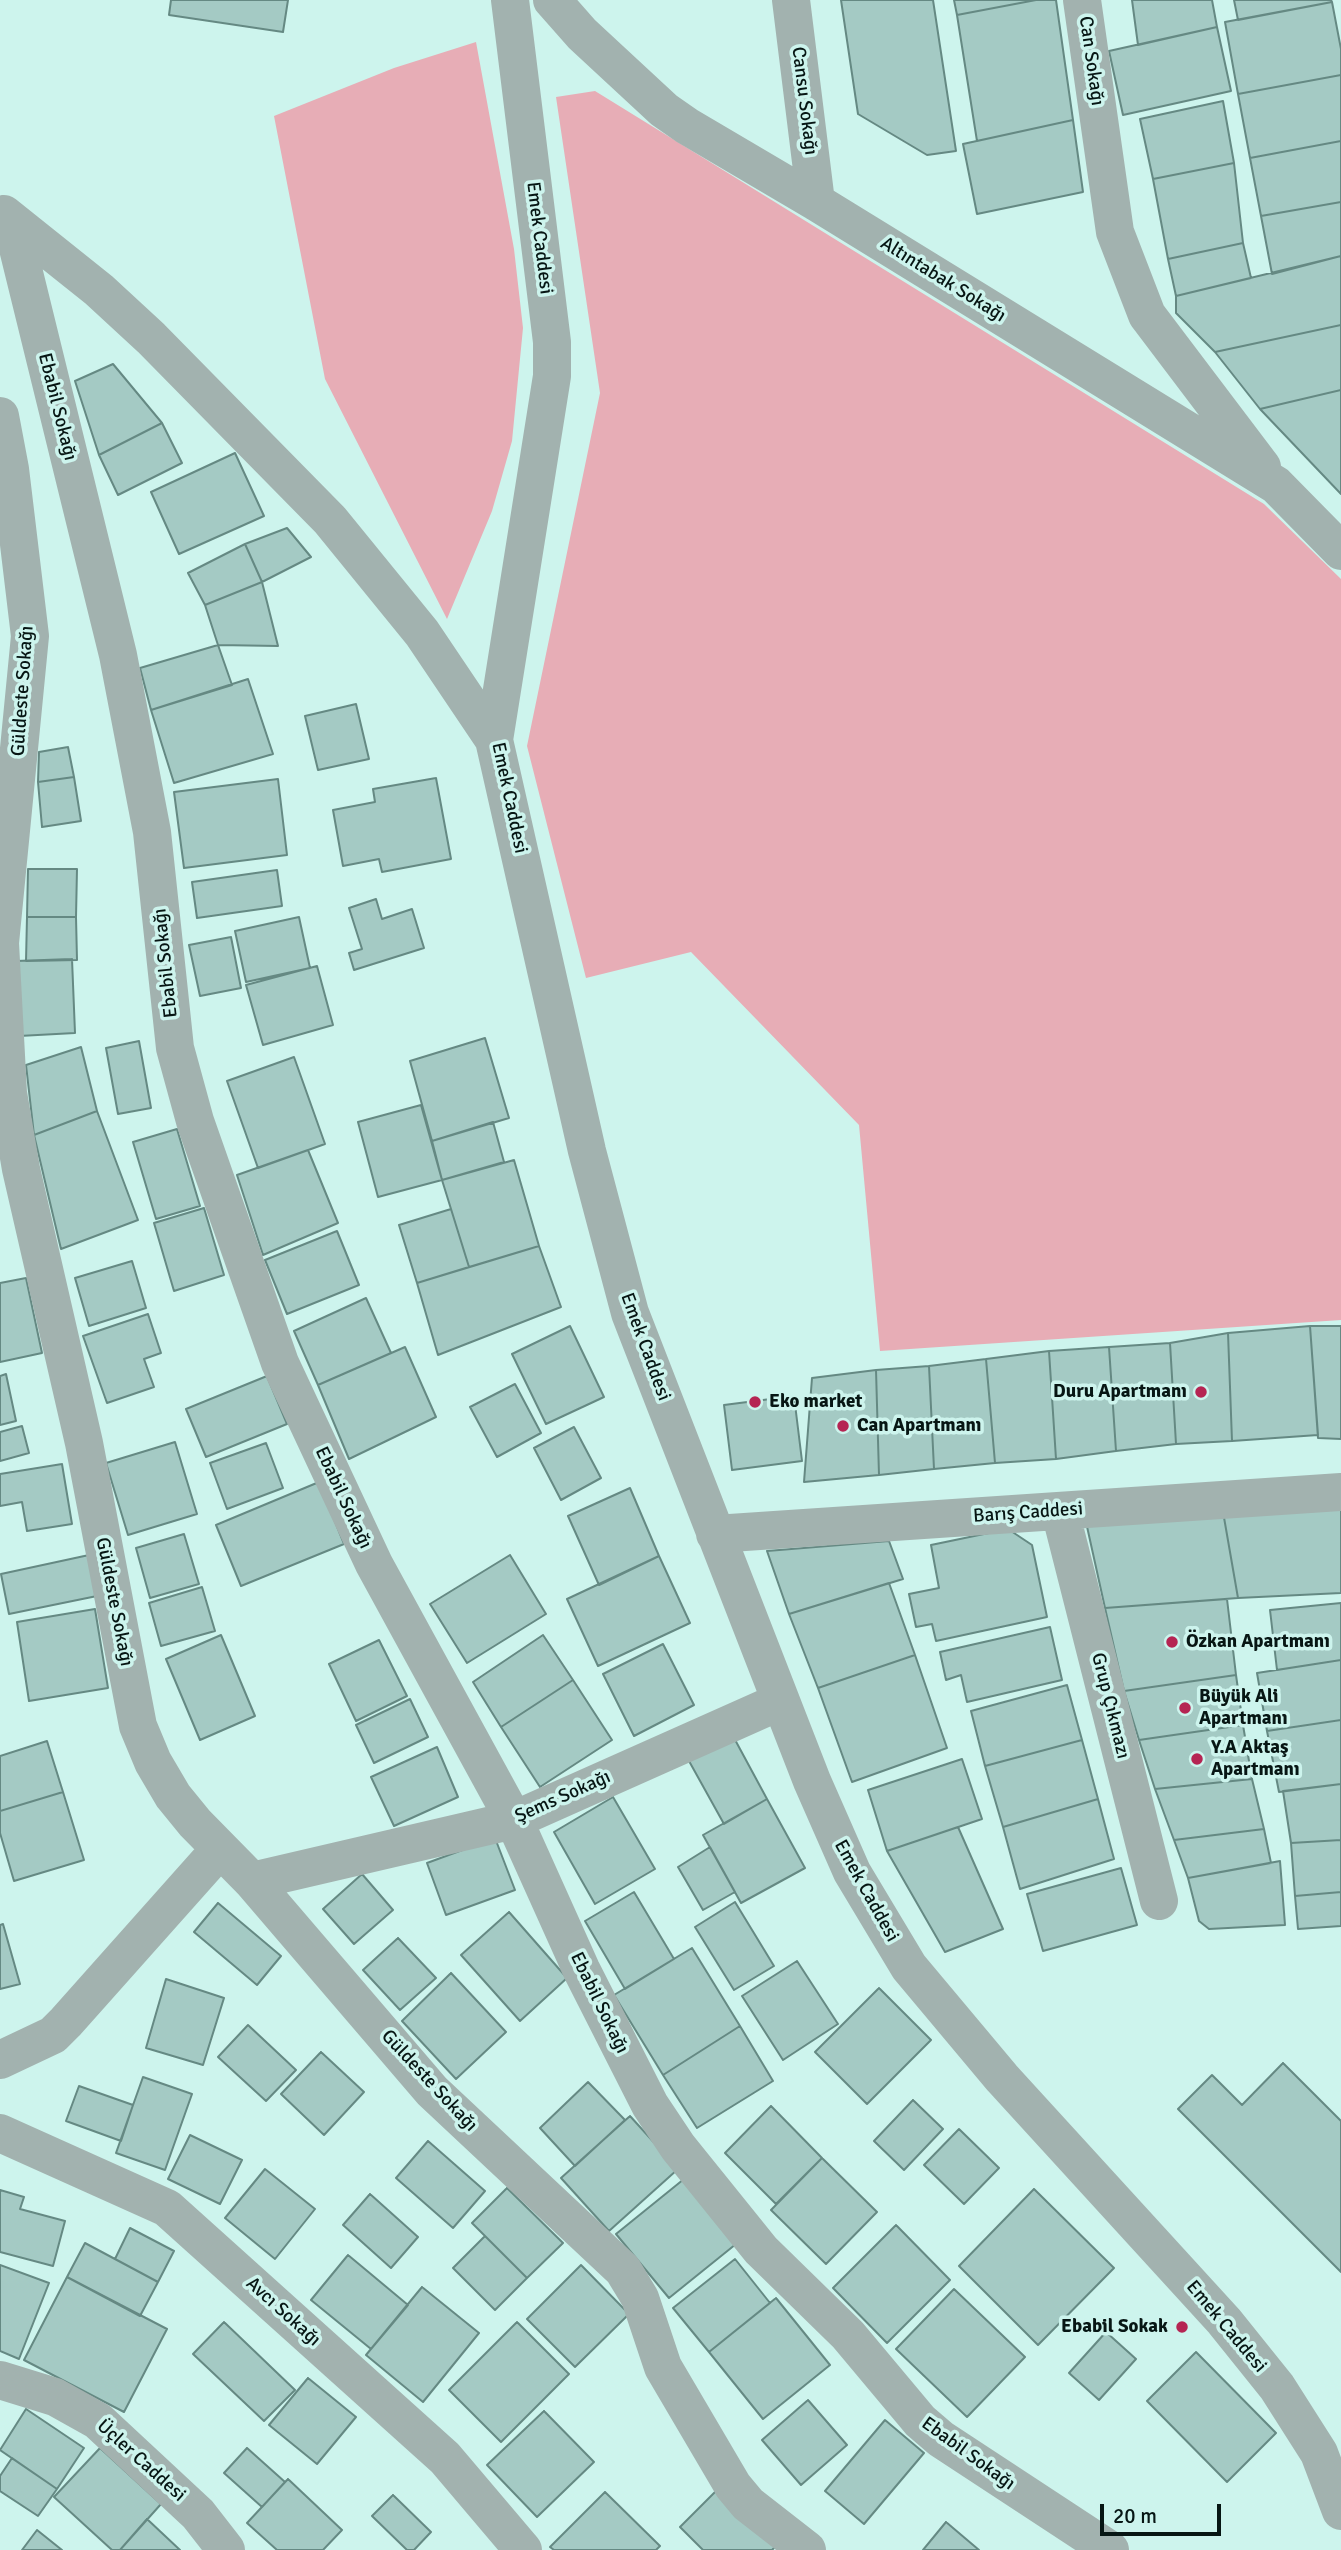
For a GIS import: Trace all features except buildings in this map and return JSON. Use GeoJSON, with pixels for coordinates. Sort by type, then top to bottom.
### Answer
{"type":"FeatureCollection","features":[{"type":"Feature","properties":{"kind":"street","name":"Emek Caddesi"},"geometry":{"type":"LineString","coordinates":[[510,0],[552,342],[552,376],[494,740],[587,1151],[630,1313],[715,1534],[852,1872],[909,1967],[1002,2078],[1224,2321],[1277,2387],[1319,2453],[1341,2511]]}},
{"type":"Feature","properties":{"kind":"street","name":"Altıntabak Sokağı"},"geometry":{"type":"LineString","coordinates":[[552,0],[582,34],[664,110],[1276,485],[1341,551]]}},
{"type":"Feature","properties":{"kind":"street","name":"Cansu Sokağı"},"geometry":{"type":"LineString","coordinates":[[791,0],[816,202]]}},
{"type":"Feature","properties":{"kind":"street","name":"Can Sokağı"},"geometry":{"type":"LineString","coordinates":[[1083,0],[1115,232],[1147,315],[1276,485]]}},
{"type":"Feature","properties":{"kind":"street"},"geometry":{"type":"LineString","coordinates":[[6,215],[99,290],[151,338],[213,398],[330,520],[422,633],[494,740]]}},
{"type":"Feature","properties":{"kind":"street","name":"Ebabil Sokağı"},"geometry":{"type":"LineString","coordinates":[[6,215],[118,655],[152,832],[175,1048],[195,1121],[280,1363],[374,1564],[514,1820],[581,1969],[650,2105],[678,2147],[761,2250],[848,2335],[920,2421],[941,2439],[1110,2550]]}},
{"type":"Feature","properties":{"kind":"street","name":"Güldeste Sokağı"},"geometry":{"type":"LineString","coordinates":[[0,416],[10,469],[30,636],[0,943],[8,1093],[21,1169],[84,1443],[138,1726],[153,1762],[173,1796],[252,1881],[432,2091],[622,2270],[640,2298],[663,2367],[733,2487],[748,2504],[807,2550]]}},
{"type":"Feature","properties":{"kind":"street","name":"Barış Caddesi"},"geometry":{"type":"LineString","coordinates":[[715,1534],[1341,1492]]}},
{"type":"Feature","properties":{"kind":"street","name":"Grup Çıkmazı"},"geometry":{"type":"LineString","coordinates":[[1060,1511],[1159,1901]]}},
{"type":"Feature","properties":{"kind":"street","name":"Şems Sokağı"},"geometry":{"type":"LineString","coordinates":[[252,1881],[514,1820],[781,1700]]}},
{"type":"Feature","properties":{"kind":"street"},"geometry":{"type":"LineString","coordinates":[[0,2060],[53,2035],[220,1849]]}},
{"type":"Feature","properties":{"kind":"street","name":"Avcı Sokağı"},"geometry":{"type":"LineString","coordinates":[[0,2133],[167,2208],[445,2458],[523,2550]]}},
{"type":"Feature","properties":{"kind":"street","name":"Üçler Caddesi"},"geometry":{"type":"LineString","coordinates":[[0,2380],[55,2397],[98,2421],[198,2514],[226,2550]]}},
{"type":"Feature","properties":{"kind":"shaded area"},"geometry":{"type":"Polygon","coordinates":[[[476,42],[514,249],[523,328],[512,441],[492,511],[447,619],[325,379],[274,116],[394,68],[476,42]]]}},
{"type":"Feature","properties":{"kind":"shaded area"},"geometry":{"type":"Polygon","coordinates":[[[595,91],[1264,504],[1341,579],[1341,1320],[880,1351],[859,1125],[691,952],[586,978],[527,746],[600,393],[556,97],[595,91]]]}},
{"type":"Feature","properties":{"kind":"place","name":"Duru Apartmanı"},"geometry":{"type":"Point","coordinates":[1201,1392]}},
{"type":"Feature","properties":{"kind":"place","name":"Eko market"},"geometry":{"type":"Point","coordinates":[755,1402]}},
{"type":"Feature","properties":{"kind":"place","name":"Can Apartmanı"},"geometry":{"type":"Point","coordinates":[843,1426]}},
{"type":"Feature","properties":{"kind":"place","name":"Özkan Apartmanı"},"geometry":{"type":"Point","coordinates":[1172,1642]}},
{"type":"Feature","properties":{"kind":"place","name":"Büyük Ali Apartmanı"},"geometry":{"type":"Point","coordinates":[1185,1708]}},
{"type":"Feature","properties":{"kind":"place","name":"Y.A Aktaş Apartmanı"},"geometry":{"type":"Point","coordinates":[1197,1759]}},
{"type":"Feature","properties":{"kind":"place","name":"Ebabil Sokak"},"geometry":{"type":"Point","coordinates":[1182,2327]}}]}
